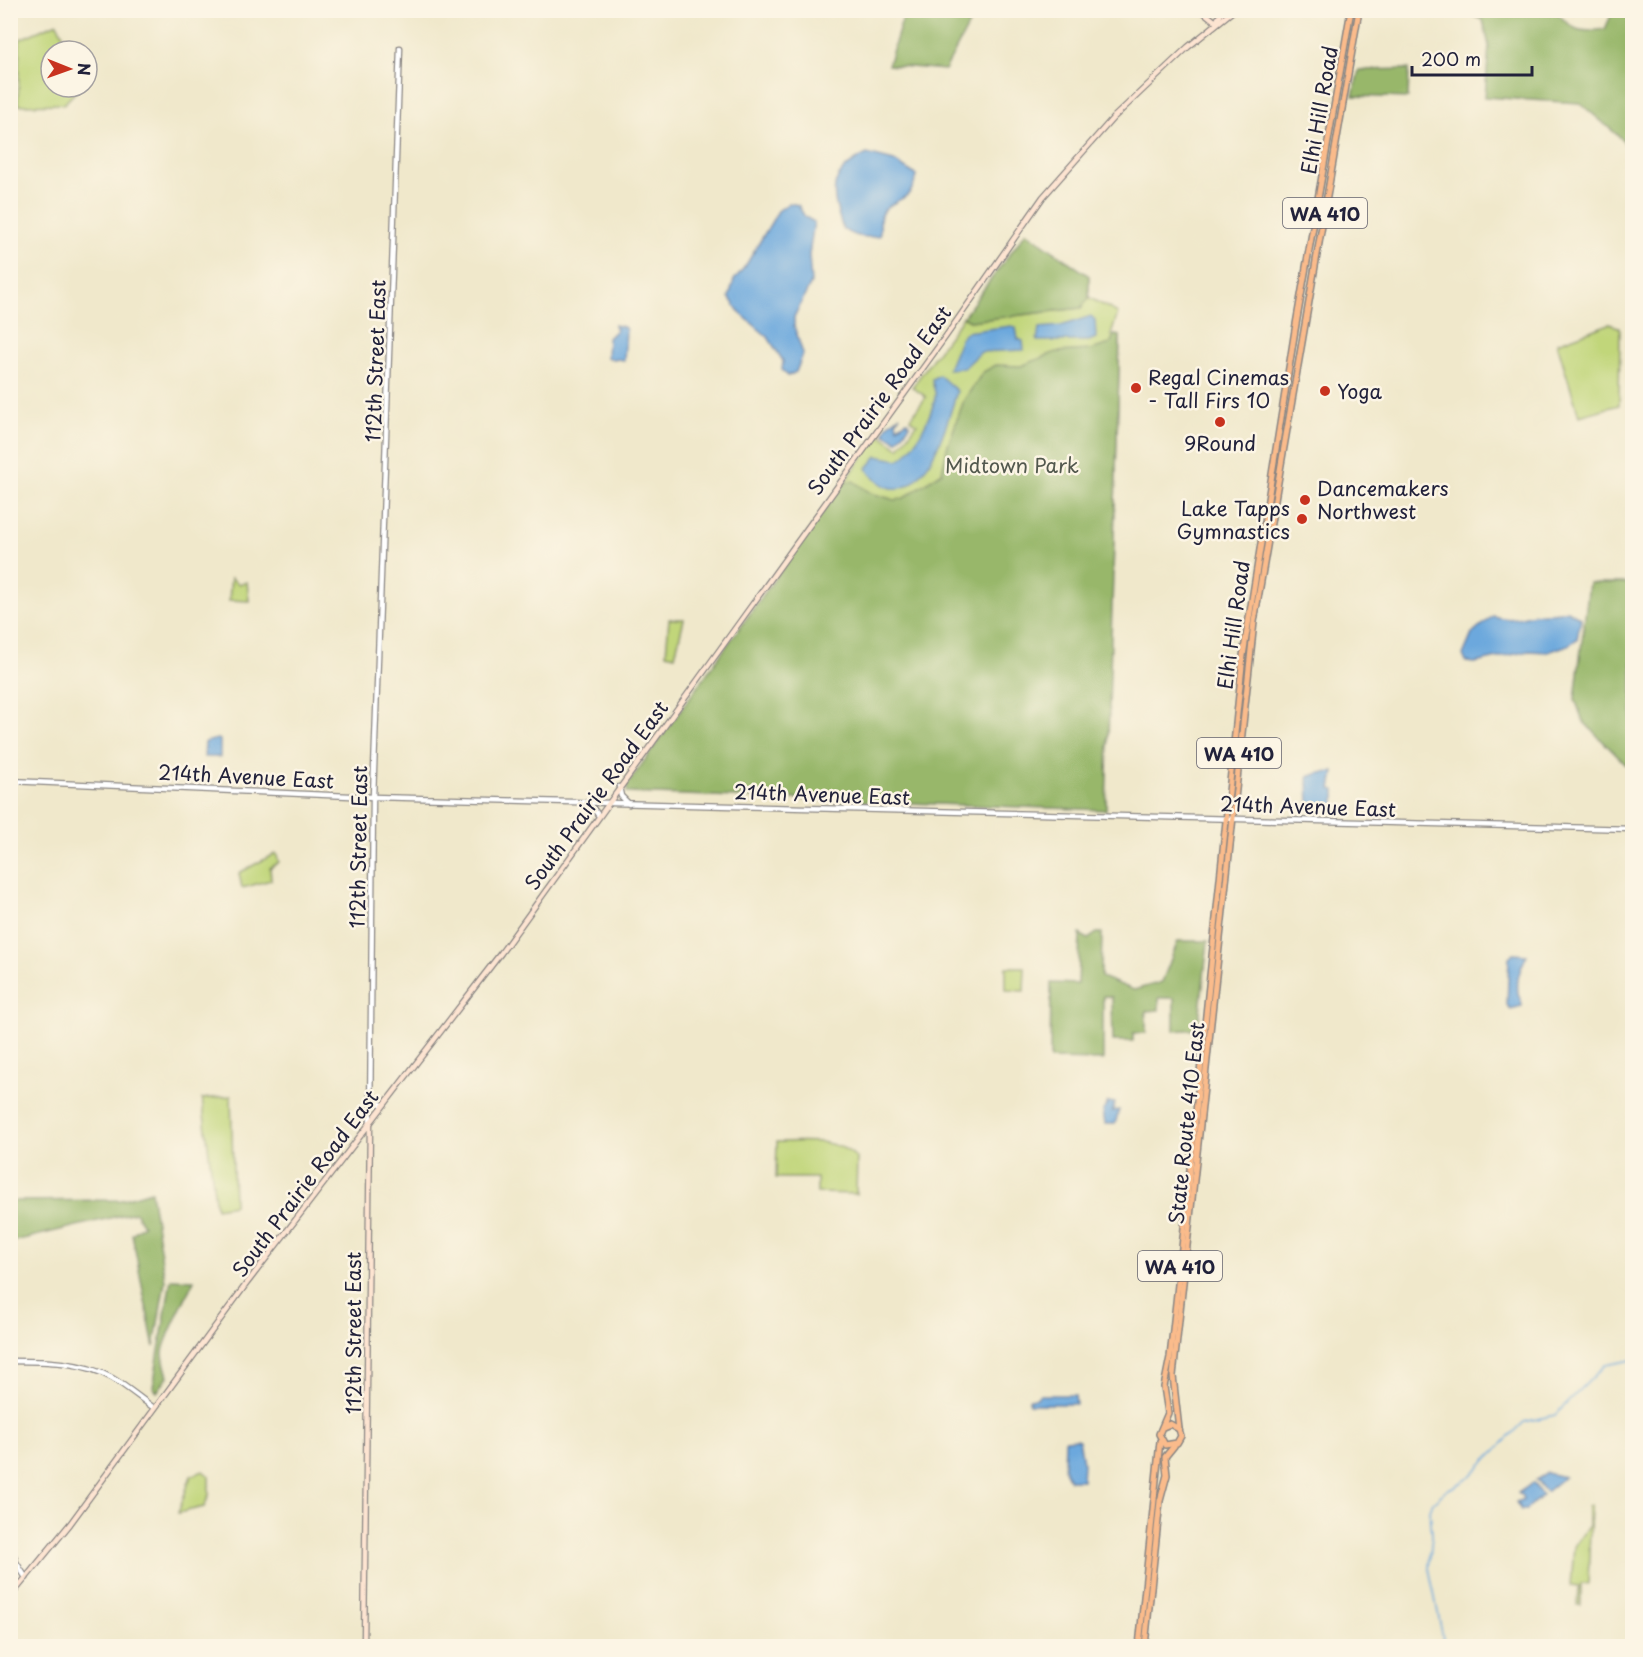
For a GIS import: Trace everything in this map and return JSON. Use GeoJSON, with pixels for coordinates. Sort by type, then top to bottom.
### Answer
{"type":"FeatureCollection","features":[{"type":"Feature","properties":{"kind":"main road"},"geometry":{"type":"LineString","coordinates":[[1201,10],[1216,22]]}},
{"type":"Feature","properties":{"kind":"main road","name":"South Prairie Road East"},"geometry":{"type":"LineString","coordinates":[[1216,22],[1223,10]]}},
{"type":"Feature","properties":{"kind":"main road","name":"South Prairie Road East"},"geometry":{"type":"LineString","coordinates":[[10,1597],[70,1524],[154,1408],[357,1138],[501,953],[934,353],[1048,190],[1113,118],[1216,22],[1234,10]]}},
{"type":"Feature","properties":{"kind":"main road","name":"Elhi Hill Road"},"geometry":{"type":"LineString","coordinates":[[1226,819],[1238,694],[1253,588],[1351,10]]}},
{"type":"Feature","properties":{"kind":"main road","name":"Elhi Hill Road"},"geometry":{"type":"LineString","coordinates":[[1234,819],[1254,622],[1359,10]]}},
{"type":"Feature","properties":{"kind":"main road","name":"State Route 410 East"},"geometry":{"type":"LineString","coordinates":[[1162,1427],[1168,1413],[1164,1387],[1170,1357],[1226,819]]}},
{"type":"Feature","properties":{"kind":"main road","name":"State Route 410 East"},"geometry":{"type":"LineString","coordinates":[[1179,1430],[1173,1376],[1234,819]]}},
{"type":"Feature","properties":{"kind":"main road","name":"112th Street East"},"geometry":{"type":"LineString","coordinates":[[364,1647],[370,1122]]}},
{"type":"Feature","properties":{"kind":"main road"},"geometry":{"type":"LineString","coordinates":[[357,1138],[370,1142]]}},
{"type":"Feature","properties":{"kind":"main road"},"geometry":{"type":"LineString","coordinates":[[1162,1427],[1172,1425],[1179,1430]]}},
{"type":"Feature","properties":{"kind":"main road","name":"WA 410"},"geometry":{"type":"LineString","coordinates":[[1139,1647],[1162,1427]]}},
{"type":"Feature","properties":{"kind":"main road","name":"WA 410"},"geometry":{"type":"LineString","coordinates":[[1145,1647],[1160,1501],[1167,1475],[1165,1457],[1180,1439],[1179,1430]]}},
{"type":"Feature","properties":{"kind":"main road"},"geometry":{"type":"LineString","coordinates":[[1160,1439],[1165,1445],[1175,1445]]}},
{"type":"Feature","properties":{"kind":"street","name":"112th Street East"},"geometry":{"type":"LineString","coordinates":[[370,1122],[373,797],[400,48]]}},
{"type":"Feature","properties":{"kind":"street","name":"214th Avenue East"},"geometry":{"type":"LineString","coordinates":[[10,781],[373,797],[1632,829]]}},
{"type":"Feature","properties":{"kind":"street"},"geometry":{"type":"LineString","coordinates":[[620,787],[621,796],[629,804]]}},
{"type":"Feature","properties":{"kind":"street"},"geometry":{"type":"LineString","coordinates":[[590,802],[598,816]]}},
{"type":"Feature","properties":{"kind":"street"},"geometry":{"type":"LineString","coordinates":[[370,1099],[383,1105]]}},
{"type":"Feature","properties":{"kind":"street"},"geometry":{"type":"LineString","coordinates":[[10,1361],[71,1365],[93,1370],[112,1378],[154,1408]]}},
{"type":"Feature","properties":{"kind":"street"},"geometry":{"type":"LineString","coordinates":[[10,1543],[16,1562],[26,1578]]}},
{"type":"Feature","properties":{"kind":"green space"},"geometry":{"type":"Polygon","coordinates":[[[905,11],[976,11],[945,70],[888,65],[905,11]]]}},
{"type":"Feature","properties":{"kind":"green space"},"geometry":{"type":"Polygon","coordinates":[[[1460,11],[1555,11],[1567,23],[1582,31],[1588,31],[1605,29],[1613,11],[1632,11],[1632,163],[1623,140],[1580,103],[1485,97],[1489,46],[1483,20],[1460,11]]]}},
{"type":"Feature","properties":{"kind":"green space"},"geometry":{"type":"Polygon","coordinates":[[[57,23],[65,39],[39,39],[39,99],[69,99],[64,104],[18,105],[20,39],[57,23]]]}},
{"type":"Feature","properties":{"kind":"green space"},"geometry":{"type":"Polygon","coordinates":[[[1409,69],[1408,98],[1353,96],[1359,70],[1409,69]]]}},
{"type":"Feature","properties":{"kind":"green space"},"geometry":{"type":"Polygon","coordinates":[[[1026,232],[1089,276],[1089,298],[1081,308],[970,321],[963,317],[1026,232]]]}},
{"type":"Feature","properties":{"kind":"green space","name":"Midtown Park"},"geometry":{"type":"Polygon","coordinates":[[[1090,298],[1118,313],[1111,335],[1120,336],[1113,573],[783,569],[879,434],[899,448],[917,424],[910,419],[926,397],[912,387],[963,317],[970,321],[1080,308],[1090,298]]]}},
{"type":"Feature","properties":{"kind":"green space"},"geometry":{"type":"Polygon","coordinates":[[[1609,324],[1619,327],[1620,330],[1619,405],[1579,416],[1557,343],[1609,324]]]}},
{"type":"Feature","properties":{"kind":"green space"},"geometry":{"type":"Polygon","coordinates":[[[1114,335],[1120,336],[1106,810],[627,793],[627,785],[844,482],[853,481],[871,493],[895,500],[902,499],[942,472],[947,448],[964,400],[983,372],[996,365],[1021,366],[1056,352],[1091,350],[1110,344],[1114,335]]]}},
{"type":"Feature","properties":{"kind":"green space"},"geometry":{"type":"Polygon","coordinates":[[[231,578],[239,584],[247,582],[249,601],[229,600],[231,578]]]}},
{"type":"Feature","properties":{"kind":"green space"},"geometry":{"type":"Polygon","coordinates":[[[1589,583],[1632,583],[1632,771],[1583,721],[1575,699],[1589,583]]]}},
{"type":"Feature","properties":{"kind":"green space"},"geometry":{"type":"Polygon","coordinates":[[[669,619],[684,619],[675,656],[666,654],[669,619]]]}},
{"type":"Feature","properties":{"kind":"green space"},"geometry":{"type":"Polygon","coordinates":[[[276,853],[279,862],[270,868],[271,880],[242,888],[239,873],[276,853]]]}},
{"type":"Feature","properties":{"kind":"green space"},"geometry":{"type":"Polygon","coordinates":[[[1097,933],[1102,933],[1101,977],[1134,990],[1162,982],[1178,941],[1208,941],[1198,1029],[1174,1031],[1174,998],[1159,998],[1159,1010],[1146,1011],[1146,1033],[1133,1033],[1133,1041],[1113,1041],[1112,997],[1103,996],[1103,1060],[1050,1059],[1051,983],[1078,984],[1080,934],[1088,939],[1097,933]]]}},
{"type":"Feature","properties":{"kind":"green space"},"geometry":{"type":"Polygon","coordinates":[[[1006,967],[1025,967],[1024,991],[1006,990],[1006,967]]]}},
{"type":"Feature","properties":{"kind":"green space"},"geometry":{"type":"Polygon","coordinates":[[[231,1096],[234,1205],[216,1208],[202,1099],[231,1096]]]}},
{"type":"Feature","properties":{"kind":"green space"},"geometry":{"type":"Polygon","coordinates":[[[777,1142],[819,1142],[849,1151],[857,1158],[856,1194],[817,1193],[817,1178],[776,1178],[777,1142]]]}},
{"type":"Feature","properties":{"kind":"green space"},"geometry":{"type":"Polygon","coordinates":[[[151,1191],[165,1281],[154,1347],[132,1234],[143,1225],[135,1212],[10,1242],[11,1201],[121,1200],[151,1191]]]}},
{"type":"Feature","properties":{"kind":"green space"},"geometry":{"type":"Polygon","coordinates":[[[171,1279],[194,1280],[164,1348],[168,1376],[157,1392],[153,1387],[171,1279]]]}},
{"type":"Feature","properties":{"kind":"green space"},"geometry":{"type":"Polygon","coordinates":[[[203,1471],[209,1476],[209,1495],[204,1507],[178,1513],[191,1476],[203,1471]]]}},
{"type":"Feature","properties":{"kind":"green space"},"geometry":{"type":"Polygon","coordinates":[[[1591,1505],[1588,1584],[1581,1584],[1581,1605],[1578,1605],[1579,1587],[1571,1586],[1574,1546],[1588,1527],[1588,1506],[1591,1505]]]}},
{"type":"Feature","properties":{"kind":"water"},"geometry":{"type":"Polygon","coordinates":[[[867,154],[894,161],[916,175],[914,184],[907,195],[882,213],[879,236],[874,237],[855,235],[843,229],[835,194],[835,185],[844,169],[867,154]]]}},
{"type":"Feature","properties":{"kind":"water"},"geometry":{"type":"Polygon","coordinates":[[[789,203],[798,205],[805,217],[814,222],[809,255],[811,283],[794,317],[794,326],[803,354],[796,372],[788,376],[782,370],[783,361],[768,337],[740,313],[729,297],[734,280],[746,265],[778,211],[789,203]]]}},
{"type":"Feature","properties":{"kind":"water"},"geometry":{"type":"Polygon","coordinates":[[[1091,316],[1095,320],[1096,338],[1089,341],[1037,341],[1039,328],[1061,326],[1091,316]]]}},
{"type":"Feature","properties":{"kind":"water"},"geometry":{"type":"Polygon","coordinates":[[[614,325],[624,327],[626,330],[624,360],[607,358],[608,338],[616,330],[614,325]]]}},
{"type":"Feature","properties":{"kind":"water"},"geometry":{"type":"Polygon","coordinates":[[[1011,326],[1016,328],[1018,339],[1023,341],[1024,350],[981,352],[964,368],[948,369],[961,338],[966,332],[1011,326]]]}},
{"type":"Feature","properties":{"kind":"water"},"geometry":{"type":"Polygon","coordinates":[[[939,375],[957,391],[949,419],[935,452],[916,480],[904,487],[891,488],[884,485],[867,468],[877,456],[898,460],[910,450],[930,414],[935,396],[932,379],[939,375]]]}},
{"type":"Feature","properties":{"kind":"water"},"geometry":{"type":"Polygon","coordinates":[[[900,415],[896,422],[897,427],[907,421],[910,425],[897,441],[884,433],[887,426],[900,415]]]}},
{"type":"Feature","properties":{"kind":"water"},"geometry":{"type":"Polygon","coordinates":[[[1567,610],[1581,618],[1577,639],[1568,645],[1548,652],[1529,651],[1475,663],[1466,662],[1463,655],[1472,634],[1493,616],[1508,619],[1567,610]]]}},
{"type":"Feature","properties":{"kind":"water"},"geometry":{"type":"Polygon","coordinates":[[[220,740],[220,757],[204,757],[205,742],[220,740]]]}},
{"type":"Feature","properties":{"kind":"water"},"geometry":{"type":"Polygon","coordinates":[[[1334,772],[1331,789],[1335,790],[1335,806],[1309,805],[1308,777],[1319,773],[1334,772]]]}},
{"type":"Feature","properties":{"kind":"water"},"geometry":{"type":"Polygon","coordinates":[[[1513,954],[1527,955],[1518,978],[1518,993],[1522,1006],[1511,1009],[1507,1005],[1509,957],[1513,954]]]}},
{"type":"Feature","properties":{"kind":"water"},"geometry":{"type":"Polygon","coordinates":[[[1108,1102],[1115,1103],[1112,1111],[1119,1110],[1115,1124],[1105,1124],[1103,1111],[1108,1102]]]}},
{"type":"Feature","properties":{"kind":"water"},"geometry":{"type":"Polygon","coordinates":[[[1039,1395],[1075,1395],[1076,1404],[1029,1404],[1029,1399],[1037,1398],[1039,1395]]]}},
{"type":"Feature","properties":{"kind":"water"},"geometry":{"type":"Polygon","coordinates":[[[1065,1440],[1079,1440],[1083,1462],[1082,1480],[1070,1480],[1064,1468],[1065,1440]]]}},
{"type":"Feature","properties":{"kind":"water"},"geometry":{"type":"Polygon","coordinates":[[[1547,1473],[1564,1477],[1546,1492],[1536,1480],[1547,1473]]]}},
{"type":"Feature","properties":{"kind":"water"},"geometry":{"type":"Polygon","coordinates":[[[1533,1483],[1542,1495],[1526,1510],[1521,1510],[1516,1502],[1523,1499],[1518,1493],[1533,1483]]]}},
{"type":"Feature","properties":{"kind":"waterway"},"geometry":{"type":"LineString","coordinates":[[1437,1646],[1443,1638],[1429,1568],[1432,1535],[1430,1510],[1433,1502],[1447,1490],[1466,1480],[1524,1422],[1555,1415],[1605,1365],[1632,1360]]}},
{"type":"Feature","properties":{"kind":"place","name":"Regal Cinemas - Tall Firs 10"},"geometry":{"type":"Point","coordinates":[1136,388]}},
{"type":"Feature","properties":{"kind":"place","name":"Yoga"},"geometry":{"type":"Point","coordinates":[1325,391]}},
{"type":"Feature","properties":{"kind":"place","name":"9Round"},"geometry":{"type":"Point","coordinates":[1220,422]}},
{"type":"Feature","properties":{"kind":"place","name":"Dancemakers Northwest"},"geometry":{"type":"Point","coordinates":[1305,500]}},
{"type":"Feature","properties":{"kind":"place","name":"Lake Tapps Gymnastics"},"geometry":{"type":"Point","coordinates":[1302,519]}}]}
